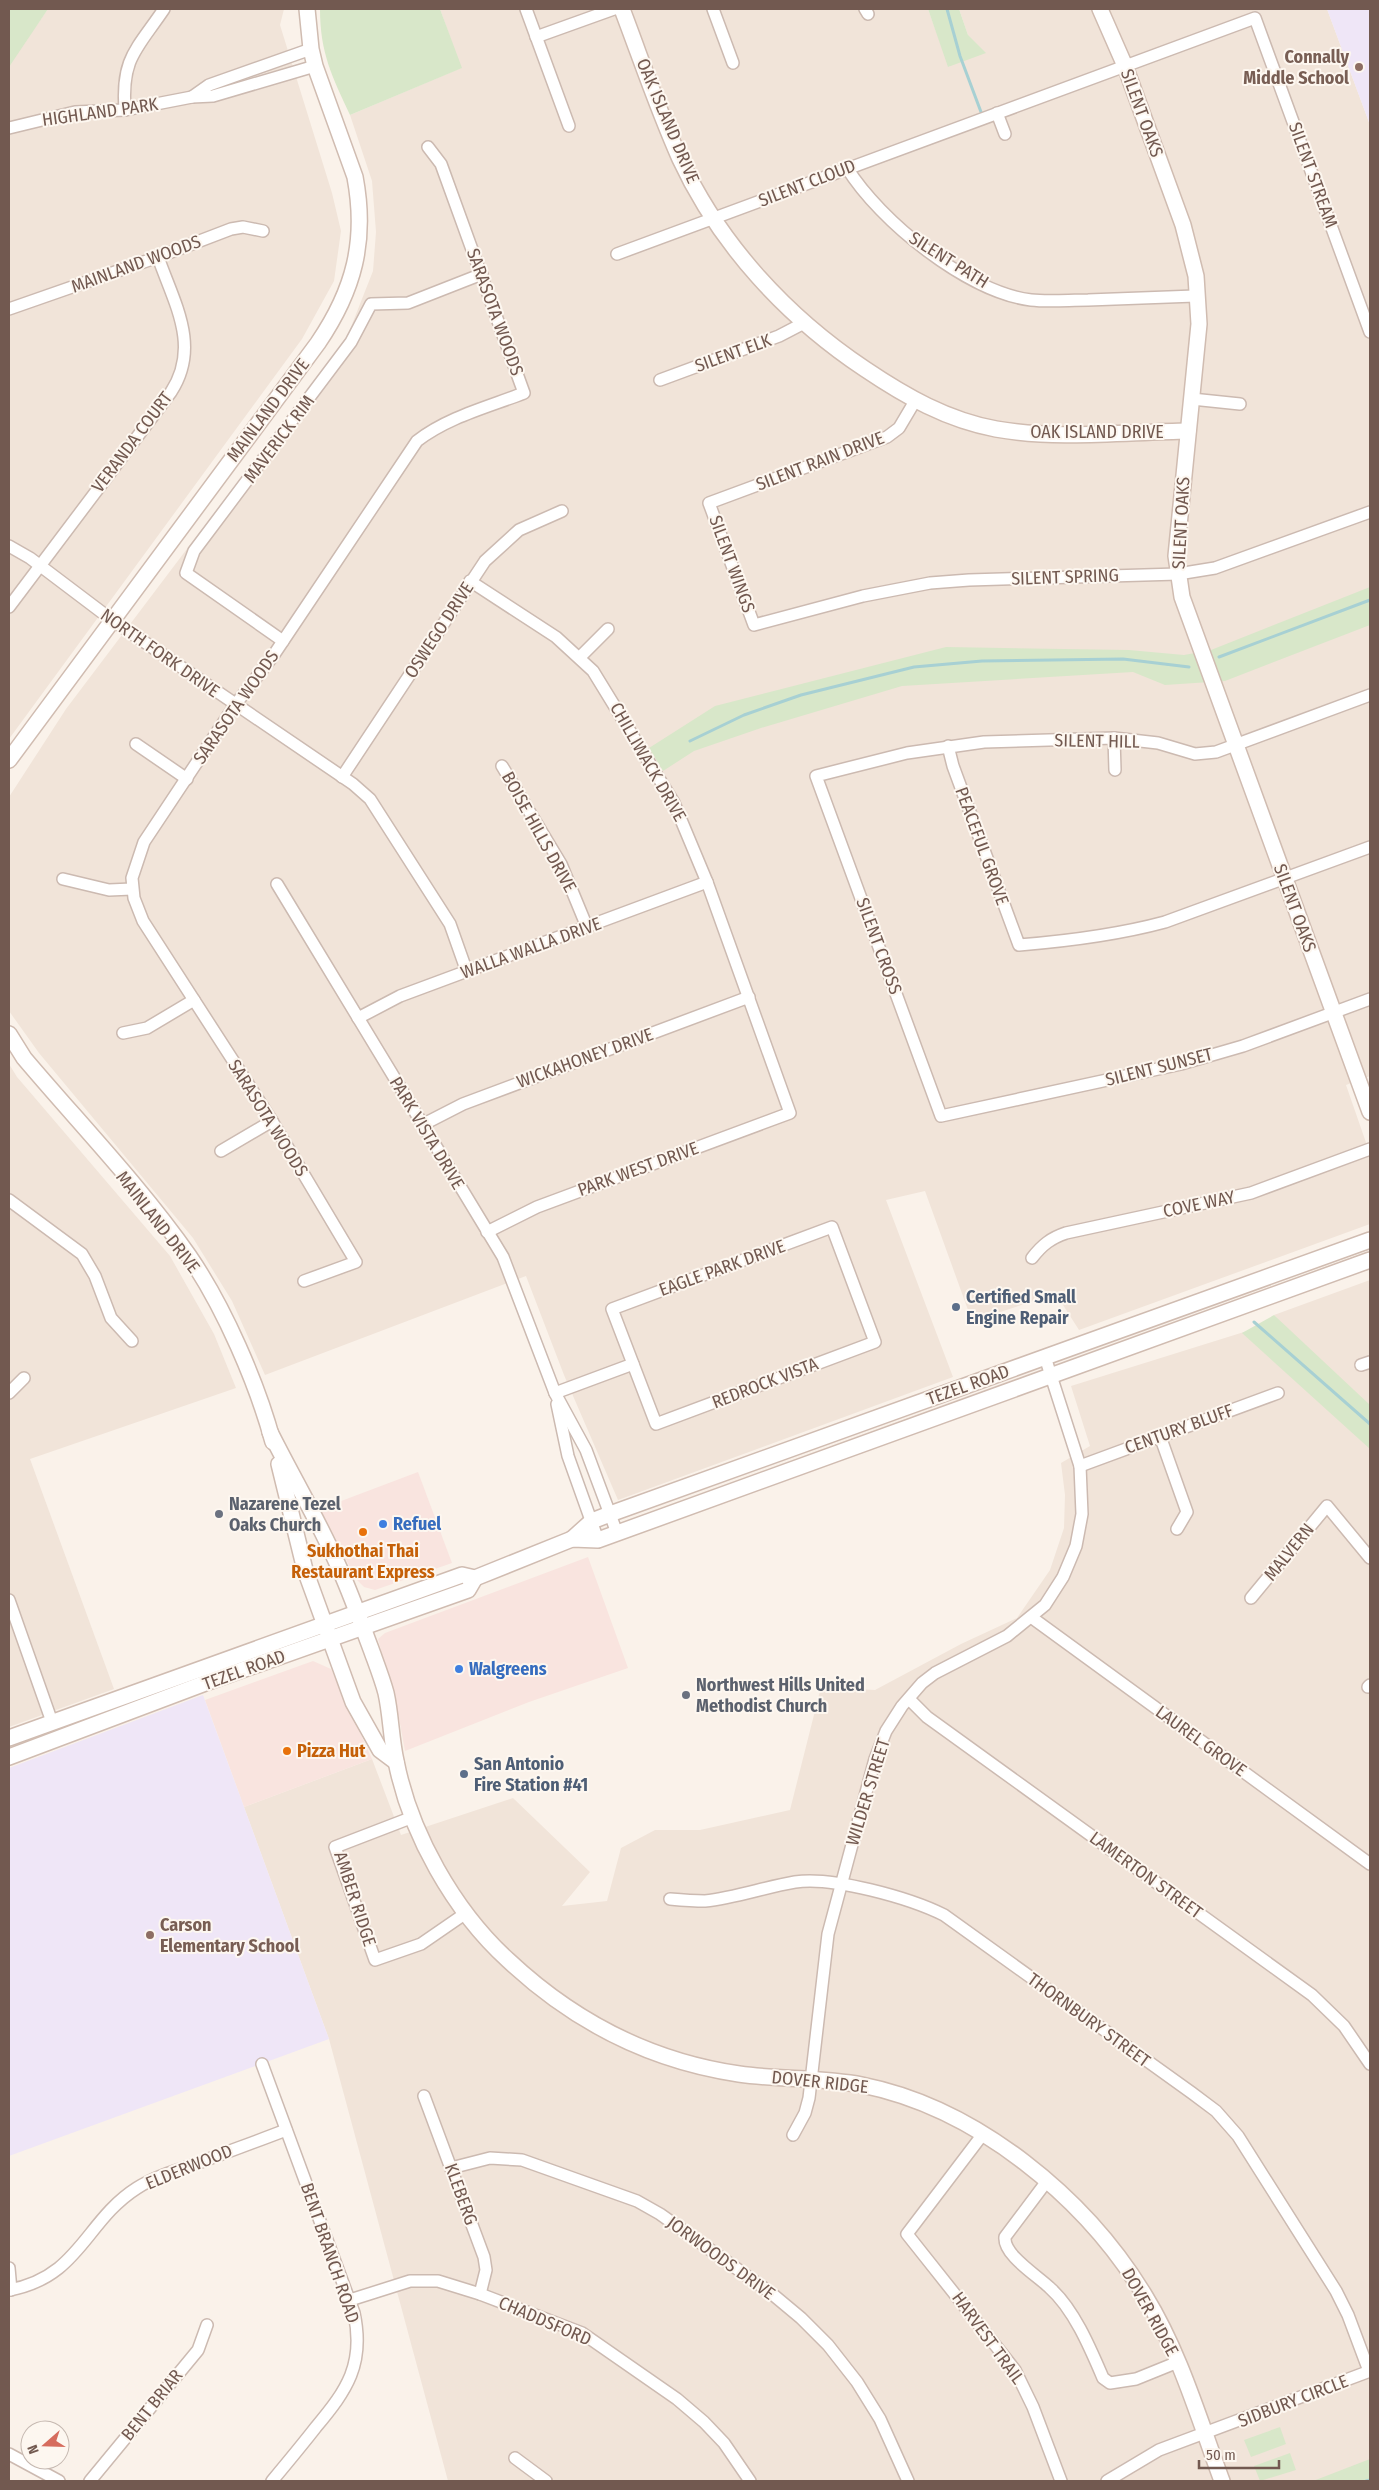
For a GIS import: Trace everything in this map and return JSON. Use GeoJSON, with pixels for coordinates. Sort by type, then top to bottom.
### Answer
{"type":"FeatureCollection","features":[{"type":"Feature","properties":{"kind":"main road","name":"MAINLAND DRIVE"},"geometry":{"type":"LineString","coordinates":[[9,760],[318,343],[333,321],[344,298],[360,242],[359,200],[350,162],[315,66],[311,49],[307,9]]}},
{"type":"Feature","properties":{"kind":"main road","name":"OAK ISLAND DRIVE"},"geometry":{"type":"LineString","coordinates":[[622,9],[681,160],[714,219],[752,271],[804,323],[839,352],[915,400],[962,420],[1026,433],[1058,435],[1188,431]]}},
{"type":"Feature","properties":{"kind":"main road","name":"SILENT OAKS"},"geometry":{"type":"LineString","coordinates":[[1100,9],[1125,66],[1183,225],[1191,250],[1198,296],[1199,324],[1177,535],[1178,574],[1187,613],[1370,1112]]}},
{"type":"Feature","properties":{"kind":"main road","name":"MAINLAND DRIVE"},"geometry":{"type":"LineString","coordinates":[[9,1034],[24,1058],[155,1212],[189,1257],[230,1330],[270,1432],[336,1559],[360,1621]]}},
{"type":"Feature","properties":{"kind":"main road","name":"TEZEL ROAD"},"geometry":{"type":"LineString","coordinates":[[9,1757],[208,1682],[360,1621],[462,1575],[475,1578],[572,1539],[592,1521],[610,1514],[1370,1240]]}},
{"type":"Feature","properties":{"kind":"main road","name":"TEZEL ROAD"},"geometry":{"type":"LineString","coordinates":[[572,1539],[598,1540],[1051,1374],[1370,1260]]}},
{"type":"Feature","properties":{"kind":"main road","name":"MAINLAND DRIVE"},"geometry":{"type":"LineString","coordinates":[[270,1432],[305,1570],[328,1633]]}},
{"type":"Feature","properties":{"kind":"main road","name":"DOVER RIDGE"},"geometry":{"type":"LineString","coordinates":[[360,1621],[385,1691],[396,1762],[413,1818],[429,1854],[453,1896],[505,1958],[549,1997],[608,2033],[650,2051],[703,2068],[742,2075],[811,2079],[859,2084],[880,2089],[925,2105],[983,2134],[1022,2160],[1086,2218],[1118,2256],[1146,2297],[1178,2362],[1222,2481]]}},
{"type":"Feature","properties":{"kind":"main road","name":"TEZEL ROAD"},"geometry":{"type":"LineString","coordinates":[[9,1738],[52,1722],[328,1633]]}},
{"type":"Feature","properties":{"kind":"main road"},"geometry":{"type":"LineString","coordinates":[[328,1633],[353,1702],[380,1750],[396,1762]]}},
{"type":"Feature","properties":{"kind":"street"},"geometry":{"type":"LineString","coordinates":[[125,110],[126,70],[136,48],[164,9]]}},
{"type":"Feature","properties":{"kind":"street"},"geometry":{"type":"LineString","coordinates":[[526,9],[569,126]]}},
{"type":"Feature","properties":{"kind":"street"},"geometry":{"type":"LineString","coordinates":[[536,37],[614,9]]}},
{"type":"Feature","properties":{"kind":"street"},"geometry":{"type":"LineString","coordinates":[[713,9],[733,63]]}},
{"type":"Feature","properties":{"kind":"street","name":"SILENT CLOUD"},"geometry":{"type":"LineString","coordinates":[[617,254],[1255,18]]}},
{"type":"Feature","properties":{"kind":"street","name":"SILENT STREAM"},"geometry":{"type":"LineString","coordinates":[[1255,18],[1370,332]]}},
{"type":"Feature","properties":{"kind":"street","name":"HIGHLAND PARK"},"geometry":{"type":"LineString","coordinates":[[192,97],[209,85],[311,49]]}},
{"type":"Feature","properties":{"kind":"street","name":"HIGHLAND PARK"},"geometry":{"type":"LineString","coordinates":[[9,128],[76,112],[125,110],[192,97],[213,96],[315,66]]}},
{"type":"Feature","properties":{"kind":"street"},"geometry":{"type":"LineString","coordinates":[[997,113],[1005,134]]}},
{"type":"Feature","properties":{"kind":"street","name":"SARASOTA WOODS"},"geometry":{"type":"LineString","coordinates":[[304,1281],[356,1262],[272,1121],[143,921],[136,907],[132,889],[135,862],[144,842],[235,705],[283,641],[417,441],[441,425],[524,393],[441,164],[428,147]]}},
{"type":"Feature","properties":{"kind":"street","name":"SILENT PATH"},"geometry":{"type":"LineString","coordinates":[[847,168],[857,185],[879,210],[923,247],[976,282],[1016,297],[1046,301],[1198,296]]}},
{"type":"Feature","properties":{"kind":"street","name":"MAINLAND WOODS"},"geometry":{"type":"LineString","coordinates":[[9,309],[158,257],[231,229],[243,227],[263,231]]}},
{"type":"Feature","properties":{"kind":"street","name":"VERANDA COURT"},"geometry":{"type":"LineString","coordinates":[[9,607],[171,392],[182,372],[185,354],[185,335],[158,257]]}},
{"type":"Feature","properties":{"kind":"street","name":"MAVERICK RIM"},"geometry":{"type":"LineString","coordinates":[[283,641],[186,573],[194,551],[351,342],[371,304],[408,303],[482,274]]}},
{"type":"Feature","properties":{"kind":"street","name":"SILENT ELK"},"geometry":{"type":"LineString","coordinates":[[660,380],[779,336],[804,323]]}},
{"type":"Feature","properties":{"kind":"street"},"geometry":{"type":"LineString","coordinates":[[1192,399],[1240,404]]}},
{"type":"Feature","properties":{"kind":"street","name":"SILENT RAIN DRIVE"},"geometry":{"type":"LineString","coordinates":[[709,503],[887,437],[899,428],[915,400]]}},
{"type":"Feature","properties":{"kind":"street","name":"SILENT WINGS"},"geometry":{"type":"LineString","coordinates":[[709,503],[754,625]]}},
{"type":"Feature","properties":{"kind":"street","name":"OSWEGO DRIVE"},"geometry":{"type":"LineString","coordinates":[[342,777],[485,561],[507,539],[533,523],[562,511]]}},
{"type":"Feature","properties":{"kind":"street","name":"SILENT SPRING"},"geometry":{"type":"LineString","coordinates":[[754,625],[863,596],[930,583],[969,580],[1178,574],[1232,564],[1370,512]]}},
{"type":"Feature","properties":{"kind":"street","name":"NORTH FORK DRIVE"},"geometry":{"type":"LineString","coordinates":[[9,546],[40,566],[112,620],[342,777],[370,799],[450,924],[467,972]]}},
{"type":"Feature","properties":{"kind":"street","name":"CHILLIWACK DRIVE"},"geometry":{"type":"LineString","coordinates":[[470,581],[556,637],[580,657],[602,683],[674,803],[706,882],[790,1112]]}},
{"type":"Feature","properties":{"kind":"street"},"geometry":{"type":"LineString","coordinates":[[580,657],[608,630]]}},
{"type":"Feature","properties":{"kind":"street","name":"SILENT HILL"},"geometry":{"type":"LineString","coordinates":[[816,776],[908,753],[984,742],[1114,738],[1158,743],[1195,754],[1216,752],[1370,696]]}},
{"type":"Feature","properties":{"kind":"street"},"geometry":{"type":"LineString","coordinates":[[1114,738],[1115,770]]}},
{"type":"Feature","properties":{"kind":"street"},"geometry":{"type":"LineString","coordinates":[[136,744],[187,778]]}},
{"type":"Feature","properties":{"kind":"street","name":"PEACEFUL GROVE"},"geometry":{"type":"LineString","coordinates":[[948,746],[953,766],[1019,945],[1067,942],[1139,929],[1208,908],[1284,879]]}},
{"type":"Feature","properties":{"kind":"street","name":"BOISE HILLS DRIVE"},"geometry":{"type":"LineString","coordinates":[[502,766],[561,864],[587,927]]}},
{"type":"Feature","properties":{"kind":"street","name":"SILENT CROSS"},"geometry":{"type":"LineString","coordinates":[[816,776],[941,1116]]}},
{"type":"Feature","properties":{"kind":"street"},"geometry":{"type":"LineString","coordinates":[[1284,879],[1370,847]]}},
{"type":"Feature","properties":{"kind":"street"},"geometry":{"type":"LineString","coordinates":[[63,879],[89,887],[109,890],[132,889]]}},
{"type":"Feature","properties":{"kind":"street","name":"WALLA WALLA DRIVE"},"geometry":{"type":"LineString","coordinates":[[358,1018],[400,996],[706,882]]}},
{"type":"Feature","properties":{"kind":"street","name":"PARK VISTA DRIVE"},"geometry":{"type":"LineString","coordinates":[[277,884],[511,1274],[555,1393],[586,1450],[617,1533]]}},
{"type":"Feature","properties":{"kind":"street","name":"WICKAHONEY DRIVE"},"geometry":{"type":"LineString","coordinates":[[422,1125],[463,1104],[749,997]]}},
{"type":"Feature","properties":{"kind":"street","name":"SILENT SUNSET"},"geometry":{"type":"LineString","coordinates":[[941,1116],[1182,1064],[1244,1046],[1370,999]]}},
{"type":"Feature","properties":{"kind":"street"},"geometry":{"type":"LineString","coordinates":[[123,1033],[147,1028],[194,1000]]}},
{"type":"Feature","properties":{"kind":"street","name":"PARK WEST DRIVE"},"geometry":{"type":"LineString","coordinates":[[487,1232],[537,1207],[790,1112]]}},
{"type":"Feature","properties":{"kind":"street"},"geometry":{"type":"LineString","coordinates":[[222,1152],[272,1121]]}},
{"type":"Feature","properties":{"kind":"street","name":"COVE WAY"},"geometry":{"type":"LineString","coordinates":[[1032,1258],[1041,1246],[1052,1237],[1251,1193],[1370,1149]]}},
{"type":"Feature","properties":{"kind":"street"},"geometry":{"type":"LineString","coordinates":[[9,1200],[82,1254],[95,1276],[111,1318],[132,1340]]}},
{"type":"Feature","properties":{"kind":"street","name":"EAGLE PARK DRIVE"},"geometry":{"type":"LineString","coordinates":[[633,1364],[612,1309],[832,1227],[875,1342]]}},
{"type":"Feature","properties":{"kind":"street","name":"REDROCK VISTA"},"geometry":{"type":"LineString","coordinates":[[633,1364],[656,1424],[875,1342]]}},
{"type":"Feature","properties":{"kind":"street","name":"WILDER STREET"},"geometry":{"type":"LineString","coordinates":[[793,2135],[805,2114],[811,2079],[828,1934],[880,1745],[894,1717],[922,1683],[934,1673],[1007,1636],[1031,1618],[1055,1592],[1067,1570],[1076,1546],[1082,1514],[1080,1466],[1045,1357]]}},
{"type":"Feature","properties":{"kind":"street"},"geometry":{"type":"LineString","coordinates":[[555,1393],[633,1364]]}},
{"type":"Feature","properties":{"kind":"street"},"geometry":{"type":"LineString","coordinates":[[9,1393],[24,1378]]}},
{"type":"Feature","properties":{"kind":"street","name":"PARK VISTA DRIVE"},"geometry":{"type":"LineString","coordinates":[[555,1393],[568,1456],[598,1540]]}},
{"type":"Feature","properties":{"kind":"street","name":"CENTURY BLUFF"},"geometry":{"type":"LineString","coordinates":[[1080,1466],[1278,1393]]}},
{"type":"Feature","properties":{"kind":"street"},"geometry":{"type":"LineString","coordinates":[[1160,1436],[1187,1512],[1178,1529]]}},
{"type":"Feature","properties":{"kind":"street","name":"MALVERN"},"geometry":{"type":"LineString","coordinates":[[1252,1598],[1327,1506],[1370,1558]]}},
{"type":"Feature","properties":{"kind":"street"},"geometry":{"type":"LineString","coordinates":[[9,1600],[52,1722]]}},
{"type":"Feature","properties":{"kind":"street","name":"LAUREL GROVE"},"geometry":{"type":"LineString","coordinates":[[1031,1618],[1370,1864]]}},
{"type":"Feature","properties":{"kind":"street","name":"LAMERTON STREET"},"geometry":{"type":"LineString","coordinates":[[909,1699],[927,1718],[1312,1995],[1344,2026],[1370,2064]]}},
{"type":"Feature","properties":{"kind":"street","name":"AMBER RIDGE"},"geometry":{"type":"LineString","coordinates":[[413,1818],[335,1847],[375,1960],[421,1944],[466,1913]]}},
{"type":"Feature","properties":{"kind":"street","name":"THORNBURY STREET"},"geometry":{"type":"LineString","coordinates":[[670,1899],[711,1900],[796,1882],[841,1885],[910,1901],[944,1915],[1216,2111],[1238,2136],[1336,2291],[1348,2314],[1370,2371]]}},
{"type":"Feature","properties":{"kind":"street","name":"BENT BRANCH ROAD"},"geometry":{"type":"LineString","coordinates":[[262,2064],[350,2300],[357,2327],[358,2347],[355,2367],[341,2397],[272,2481]]}},
{"type":"Feature","properties":{"kind":"street","name":"KLEBERG"},"geometry":{"type":"LineString","coordinates":[[424,2096],[484,2257],[486,2270],[480,2294]]}},
{"type":"Feature","properties":{"kind":"street","name":"ELDERWOOD"},"geometry":{"type":"LineString","coordinates":[[10,2290],[37,2281],[63,2265],[119,2202],[139,2187],[161,2176],[286,2130]]}},
{"type":"Feature","properties":{"kind":"street","name":"HARVEST TRAIL"},"geometry":{"type":"LineString","coordinates":[[983,2134],[907,2234],[1015,2370],[1033,2407],[1061,2481]]}},
{"type":"Feature","properties":{"kind":"street","name":"JORWOODS DRIVE"},"geometry":{"type":"LineString","coordinates":[[451,2168],[490,2158],[522,2160],[637,2201],[660,2214],[771,2293],[802,2318],[828,2345],[857,2382],[880,2419],[908,2481]]}},
{"type":"Feature","properties":{"kind":"street"},"geometry":{"type":"LineString","coordinates":[[1047,2181],[1005,2237],[1007,2248],[1052,2289],[1083,2332],[1103,2378],[1110,2383],[1120,2384],[1178,2362]]}},
{"type":"Feature","properties":{"kind":"street"},"geometry":{"type":"LineString","coordinates":[[9,2268],[10,2290]]}},
{"type":"Feature","properties":{"kind":"street","name":"CHADDSFORD"},"geometry":{"type":"LineString","coordinates":[[350,2300],[386,2287],[410,2281],[438,2281],[480,2294],[582,2333],[677,2400],[704,2422],[724,2443],[750,2481]]}},
{"type":"Feature","properties":{"kind":"street","name":"BENT BRIAR"},"geometry":{"type":"LineString","coordinates":[[90,2481],[198,2350],[207,2325]]}},
{"type":"Feature","properties":{"kind":"street","name":"SIDBURY CIRCLE"},"geometry":{"type":"LineString","coordinates":[[1107,2481],[1159,2450],[1370,2371]]}},
{"type":"Feature","properties":{"kind":"street"},"geometry":{"type":"LineString","coordinates":[[9,2454],[59,2481]]}},
{"type":"Feature","properties":{"kind":"street"},"geometry":{"type":"LineString","coordinates":[[516,2458],[546,2481]]}},
{"type":"Feature","properties":{"kind":"shaded area"},"geometry":{"type":"Polygon","coordinates":[[[48,9],[284,9],[280,25],[332,193],[341,231],[334,281],[302,339],[9,739],[9,38],[19,50],[48,9]]]}},
{"type":"Feature","properties":{"kind":"shaded area"},"geometry":{"type":"Polygon","coordinates":[[[440,9],[928,9],[949,67],[968,35],[959,9],[1327,9],[1370,125],[1370,1076],[1346,1085],[1370,1154],[1370,1224],[1079,1330],[1056,1294],[972,1321],[925,1191],[886,1200],[953,1377],[618,1500],[564,1375],[526,1276],[265,1375],[232,1301],[193,1238],[39,1053],[9,1011],[9,797],[66,709],[347,337],[373,271],[376,232],[372,181],[350,115],[461,68],[440,9]]]}},
{"type":"Feature","properties":{"kind":"shaded area","name":"Connally Middle School"},"geometry":{"type":"Polygon","coordinates":[[[1327,9],[1370,9],[1370,125],[1327,9]]]}},
{"type":"Feature","properties":{"kind":"shaded area"},"geometry":{"type":"Polygon","coordinates":[[[9,1064],[17,1077],[170,1256],[214,1334],[236,1388],[30,1459],[114,1689],[9,1727],[9,1064]]]}},
{"type":"Feature","properties":{"kind":"shaded area"},"geometry":{"type":"Polygon","coordinates":[[[1370,1280],[1370,2481],[448,2481],[329,2039],[244,1807],[372,1759],[401,1835],[513,1798],[590,1872],[562,1906],[607,1901],[621,1848],[655,1830],[700,1830],[790,1810],[821,1687],[875,1690],[961,1644],[1017,1618],[1050,1570],[1064,1528],[1065,1495],[1061,1463],[1090,1446],[1071,1386],[1279,1321],[1274,1315],[1370,1280]]]}},
{"type":"Feature","properties":{"kind":"shaded area"},"geometry":{"type":"Polygon","coordinates":[[[418,1472],[452,1563],[375,1590],[364,1587],[356,1579],[320,1509],[418,1472]]]}},
{"type":"Feature","properties":{"kind":"shaded area"},"geometry":{"type":"Polygon","coordinates":[[[588,1557],[628,1668],[529,1702],[405,1751],[399,1718],[378,1639],[385,1633],[588,1557]]]}},
{"type":"Feature","properties":{"kind":"shaded area"},"geometry":{"type":"Polygon","coordinates":[[[313,1661],[331,1669],[372,1759],[244,1807],[205,1700],[313,1661]]]}},
{"type":"Feature","properties":{"kind":"shaded area","name":"Carson Elementary School"},"geometry":{"type":"Polygon","coordinates":[[[203,1695],[329,2039],[9,2156],[9,1768],[203,1695]]]}},
{"type":"Feature","properties":{"kind":"green space"},"geometry":{"type":"Polygon","coordinates":[[[9,9],[48,9],[9,67],[9,9]]]}},
{"type":"Feature","properties":{"kind":"green space"},"geometry":{"type":"Polygon","coordinates":[[[320,9],[440,9],[462,68],[350,115],[328,64],[322,39],[320,9]]]}},
{"type":"Feature","properties":{"kind":"green space"},"geometry":{"type":"Polygon","coordinates":[[[928,9],[959,9],[968,35],[986,53],[948,67],[928,9]]]}},
{"type":"Feature","properties":{"kind":"green space"},"geometry":{"type":"Polygon","coordinates":[[[1370,587],[1370,625],[1225,681],[1165,685],[1133,672],[902,686],[761,728],[694,751],[663,771],[649,748],[715,706],[946,647],[1129,650],[1184,655],[1211,650],[1370,587]]]}},
{"type":"Feature","properties":{"kind":"green space"},"geometry":{"type":"Polygon","coordinates":[[[1274,1315],[1370,1405],[1370,1449],[1242,1333],[1274,1315]]]}},
{"type":"Feature","properties":{"kind":"green space"},"geometry":{"type":"Polygon","coordinates":[[[1280,2427],[1286,2444],[1251,2457],[1244,2440],[1280,2427]]]}},
{"type":"Feature","properties":{"kind":"green space"},"geometry":{"type":"Polygon","coordinates":[[[1290,2453],[1296,2470],[1260,2481],[1254,2466],[1290,2453]]]}},
{"type":"Feature","properties":{"kind":"green space"},"geometry":{"type":"Polygon","coordinates":[[[1370,2459],[1370,2481],[1313,2481],[1370,2459]]]}},
{"type":"Feature","properties":{"kind":"waterway"},"geometry":{"type":"LineString","coordinates":[[947,9],[960,56],[981,112]]}},
{"type":"Feature","properties":{"kind":"waterway"},"geometry":{"type":"LineString","coordinates":[[1219,657],[1370,600]]}},
{"type":"Feature","properties":{"kind":"waterway"},"geometry":{"type":"LineString","coordinates":[[690,741],[744,715],[801,695],[914,667],[982,661],[1123,659],[1189,667]]}},
{"type":"Feature","properties":{"kind":"waterway"},"geometry":{"type":"LineString","coordinates":[[1254,1322],[1370,1424]]}},
{"type":"Feature","properties":{"kind":"waterway"},"geometry":{"type":"LineString","coordinates":[[1366,2481],[1370,2480]]}},
{"type":"Feature","properties":{"kind":"place","name":"Connally Middle School"},"geometry":{"type":"Point","coordinates":[1359,67]}},
{"type":"Feature","properties":{"kind":"place","name":"Certified Small Engine Repair"},"geometry":{"type":"Point","coordinates":[956,1307]}},
{"type":"Feature","properties":{"kind":"place","name":"Nazarene Tezel Oaks Church"},"geometry":{"type":"Point","coordinates":[219,1514]}},
{"type":"Feature","properties":{"kind":"place","name":"Refuel"},"geometry":{"type":"Point","coordinates":[383,1524]}},
{"type":"Feature","properties":{"kind":"place","name":"Sukhothai Thai Restaurant Express"},"geometry":{"type":"Point","coordinates":[363,1532]}},
{"type":"Feature","properties":{"kind":"place","name":"Walgreens"},"geometry":{"type":"Point","coordinates":[459,1669]}},
{"type":"Feature","properties":{"kind":"place","name":"Northwest Hills United Methodist Church"},"geometry":{"type":"Point","coordinates":[686,1695]}},
{"type":"Feature","properties":{"kind":"place","name":"Pizza Hut"},"geometry":{"type":"Point","coordinates":[287,1751]}},
{"type":"Feature","properties":{"kind":"place","name":"San Antonio Fire Station #41"},"geometry":{"type":"Point","coordinates":[464,1774]}},
{"type":"Feature","properties":{"kind":"place","name":"Carson Elementary School"},"geometry":{"type":"Point","coordinates":[150,1935]}}]}
